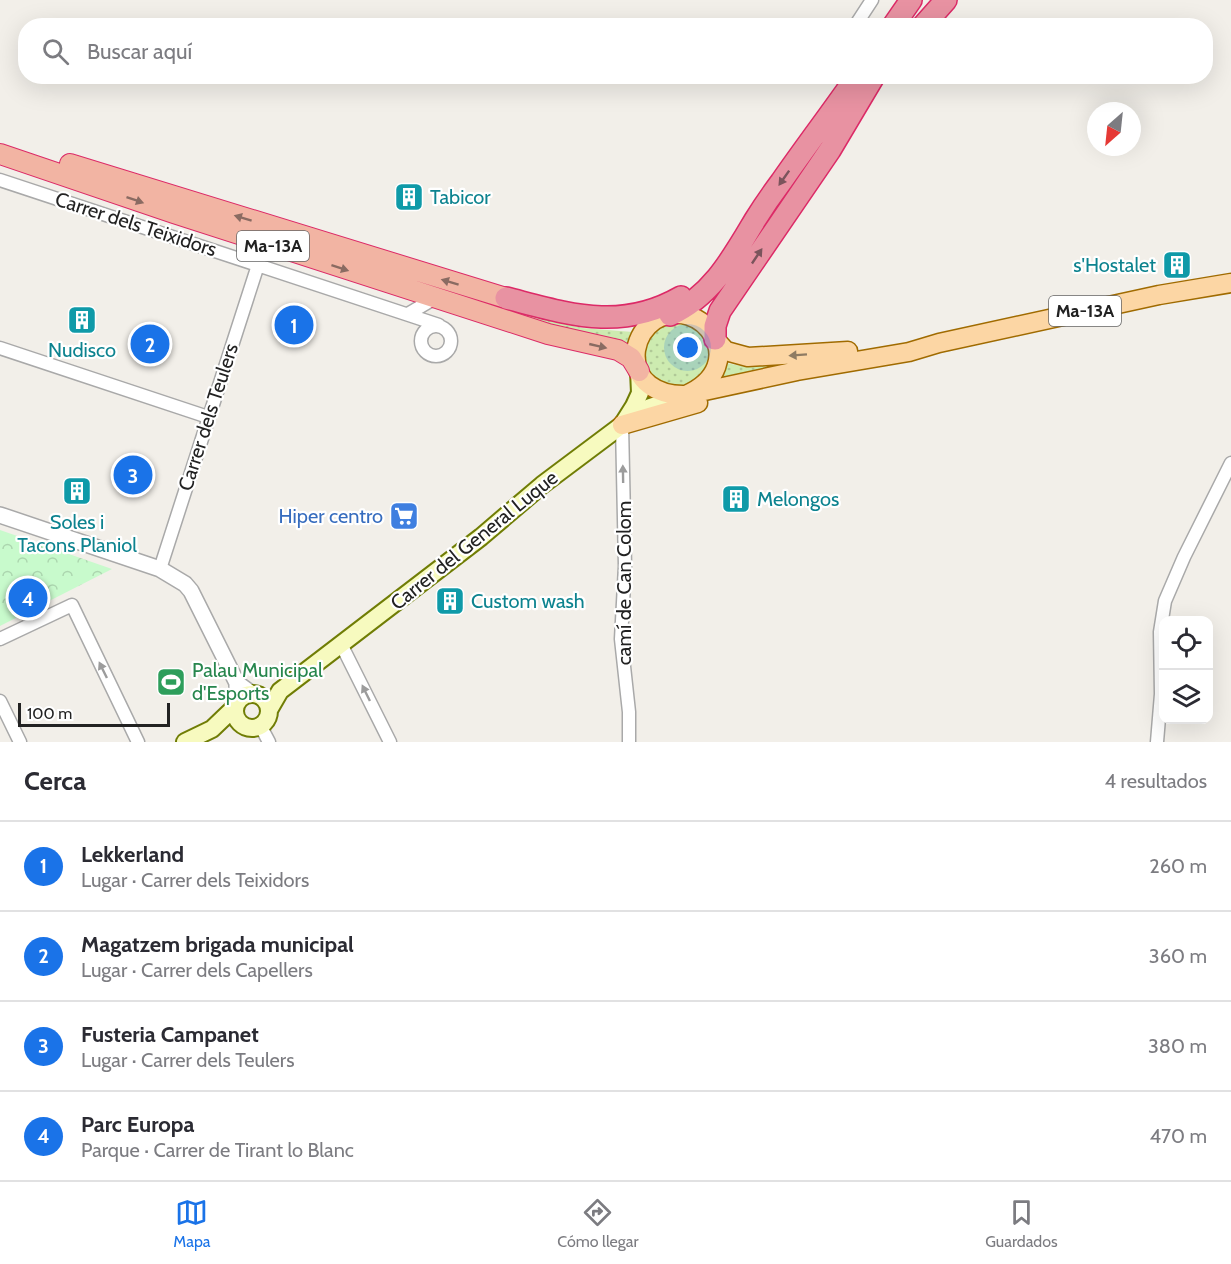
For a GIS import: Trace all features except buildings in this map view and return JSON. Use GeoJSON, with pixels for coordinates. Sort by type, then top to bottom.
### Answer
{"type":"FeatureCollection","features":[{"type":"Feature","properties":{"kind":"highway"},"geometry":{"type":"LineString","coordinates":[[888,18],[900,0]]}},
{"type":"Feature","properties":{"kind":"highway"},"geometry":{"type":"LineString","coordinates":[[898,18],[911,0]]}},
{"type":"Feature","properties":{"kind":"highway"},"geometry":{"type":"LineString","coordinates":[[912,18],[924,0]]}},
{"type":"Feature","properties":{"kind":"highway"},"geometry":{"type":"LineString","coordinates":[[930,18],[946,0]]}},
{"type":"Feature","properties":{"kind":"highway"},"geometry":{"type":"LineString","coordinates":[[812,136],[844,84]]}},
{"type":"Feature","properties":{"kind":"highway"},"geometry":{"type":"LineString","coordinates":[[665,316],[689,304],[706,291],[722,272],[755,219],[851,84]]}},
{"type":"Feature","properties":{"kind":"highway"},"geometry":{"type":"LineString","coordinates":[[830,150],[869,84]]}},
{"type":"Feature","properties":{"kind":"highway"},"geometry":{"type":"LineString","coordinates":[[714,339],[720,311],[830,150],[879,84]]}},
{"type":"Feature","properties":{"kind":"highway","name":"Ma-13A"},"geometry":{"type":"LineString","coordinates":[[0,142],[506,298]]}},
{"type":"Feature","properties":{"kind":"highway","name":"Ma-13A"},"geometry":{"type":"LineString","coordinates":[[0,154],[548,334],[618,350],[631,358],[639,371]]}},
{"type":"Feature","properties":{"kind":"highway"},"geometry":{"type":"LineString","coordinates":[[506,298],[593,318],[617,318],[656,309],[690,291],[705,279],[755,219]]}},
{"type":"Feature","properties":{"kind":"main road","name":"Ma-13A"},"geometry":{"type":"LineString","coordinates":[[639,371],[645,380],[658,391],[668,395],[686,395],[797,371],[909,352],[939,343],[1149,297],[1231,283]]}},
{"type":"Feature","properties":{"kind":"main road","name":"Ma-13A"},"geometry":{"type":"LineString","coordinates":[[506,298],[584,324],[639,324],[665,316],[682,314],[693,317],[704,324],[726,351],[748,357],[838,352],[909,343],[939,343]]}},
{"type":"Feature","properties":{"kind":"main road"},"geometry":{"type":"LineString","coordinates":[[639,371],[636,355],[639,338],[645,328],[665,316]]}},
{"type":"Feature","properties":{"kind":"main road"},"geometry":{"type":"LineString","coordinates":[[622,425],[650,407],[703,387],[714,372],[718,355],[714,339]]}},
{"type":"Feature","properties":{"kind":"main road"},"geometry":{"type":"LineString","coordinates":[[622,425],[678,407],[785,381],[890,360],[909,352]]}},
{"type":"Feature","properties":{"kind":"main road","name":"Carrer del General Luque"},"geometry":{"type":"LineString","coordinates":[[257,726],[280,691],[481,537],[542,485],[622,425],[640,393],[639,371]]}},
{"type":"Feature","properties":{"kind":"main road"},"geometry":{"type":"LineString","coordinates":[[185,742],[212,729],[243,696],[280,691]]}},
{"type":"Feature","properties":{"kind":"main road"},"geometry":{"type":"LineString","coordinates":[[254,694],[265,700],[257,726]]}},
{"type":"Feature","properties":{"kind":"main road"},"geometry":{"type":"LineString","coordinates":[[236,705],[238,720],[257,726]]}},
{"type":"Feature","properties":{"kind":"main road"},"geometry":{"type":"LineString","coordinates":[[212,729],[257,726]]}},
{"type":"Feature","properties":{"kind":"street"},"geometry":{"type":"LineString","coordinates":[[860,18],[872,0]]}},
{"type":"Feature","properties":{"kind":"street","name":"Carrer dels Teixidors"},"geometry":{"type":"LineString","coordinates":[[0,180],[439,325]]}},
{"type":"Feature","properties":{"kind":"street","name":"Carrer dels Teulers"},"geometry":{"type":"LineString","coordinates":[[160,569],[258,265]]}},
{"type":"Feature","properties":{"kind":"street"},"geometry":{"type":"LineString","coordinates":[[421,339],[425,330],[439,325],[448,330],[451,335],[451,345],[445,354],[430,355],[423,348],[421,339],[419,326],[408,314],[435,298]]}},
{"type":"Feature","properties":{"kind":"street"},"geometry":{"type":"LineString","coordinates":[[0,348],[208,417]]}},
{"type":"Feature","properties":{"kind":"street","name":"camí de Can Colom"},"geometry":{"type":"LineString","coordinates":[[622,425],[625,566],[621,639],[629,712],[629,742]]}},
{"type":"Feature","properties":{"kind":"street"},"geometry":{"type":"LineString","coordinates":[[1157,742],[1161,694],[1160,632],[1165,601],[1184,556],[1231,463]]}},
{"type":"Feature","properties":{"kind":"street"},"geometry":{"type":"LineString","coordinates":[[0,515],[160,569],[185,584],[191,591],[237,683],[236,705]]}},
{"type":"Feature","properties":{"kind":"street"},"geometry":{"type":"LineString","coordinates":[[0,639],[72,605],[138,742]]}},
{"type":"Feature","properties":{"kind":"street"},"geometry":{"type":"LineString","coordinates":[[341,644],[390,742]]}},
{"type":"Feature","properties":{"kind":"street"},"geometry":{"type":"LineString","coordinates":[[237,683],[254,694]]}},
{"type":"Feature","properties":{"kind":"street"},"geometry":{"type":"LineString","coordinates":[[0,700],[20,742]]}},
{"type":"Feature","properties":{"kind":"street"},"geometry":{"type":"LineString","coordinates":[[257,726],[269,742]]}},
{"type":"Feature","properties":{"kind":"green space"},"geometry":{"type":"Polygon","coordinates":[[[145,195],[552,321],[582,328],[633,332],[630,344],[553,328],[145,195]]]}},
{"type":"Feature","properties":{"kind":"green space"},"geometry":{"type":"Polygon","coordinates":[[[677,323],[695,329],[703,337],[709,355],[703,373],[695,381],[677,387],[659,381],[651,373],[645,355],[651,337],[659,329],[677,323]]]}},
{"type":"Feature","properties":{"kind":"green space"},"geometry":{"type":"Polygon","coordinates":[[[805,362],[720,379],[726,363],[746,367],[805,362]]]}},
{"type":"Feature","properties":{"kind":"green space"},"geometry":{"type":"Polygon","coordinates":[[[0,530],[112,569],[0,626],[0,530]]]}},
{"type":"Feature","properties":{"kind":"place","name":"Tabicor"},"geometry":{"type":"Point","coordinates":[409,197]}},
{"type":"Feature","properties":{"kind":"place","name":"s'Hostalet"},"geometry":{"type":"Point","coordinates":[1177,265]}},
{"type":"Feature","properties":{"kind":"place","name":"Nudisco"},"geometry":{"type":"Point","coordinates":[82,320]}},
{"type":"Feature","properties":{"kind":"place","name":"Lekkerland"},"geometry":{"type":"Point","coordinates":[294,325]}},
{"type":"Feature","properties":{"kind":"place","name":"Magatzem brigada municipal"},"geometry":{"type":"Point","coordinates":[150,344]}},
{"type":"Feature","properties":{"kind":"place","name":"Fusteria Campanet"},"geometry":{"type":"Point","coordinates":[133,475]}},
{"type":"Feature","properties":{"kind":"place","name":"Soles i Tacons Planiol"},"geometry":{"type":"Point","coordinates":[77,491]}},
{"type":"Feature","properties":{"kind":"place","name":"Melongos"},"geometry":{"type":"Point","coordinates":[736,499]}},
{"type":"Feature","properties":{"kind":"place","name":"Hiper centro"},"geometry":{"type":"Point","coordinates":[404,516]}},
{"type":"Feature","properties":{"kind":"place","name":"Parc Europa"},"geometry":{"type":"Point","coordinates":[28,598]}},
{"type":"Feature","properties":{"kind":"place","name":"Custom wash"},"geometry":{"type":"Point","coordinates":[450,601]}},
{"type":"Feature","properties":{"kind":"place","name":"Palau Municipal d'Esports"},"geometry":{"type":"Point","coordinates":[171,682]}}]}
